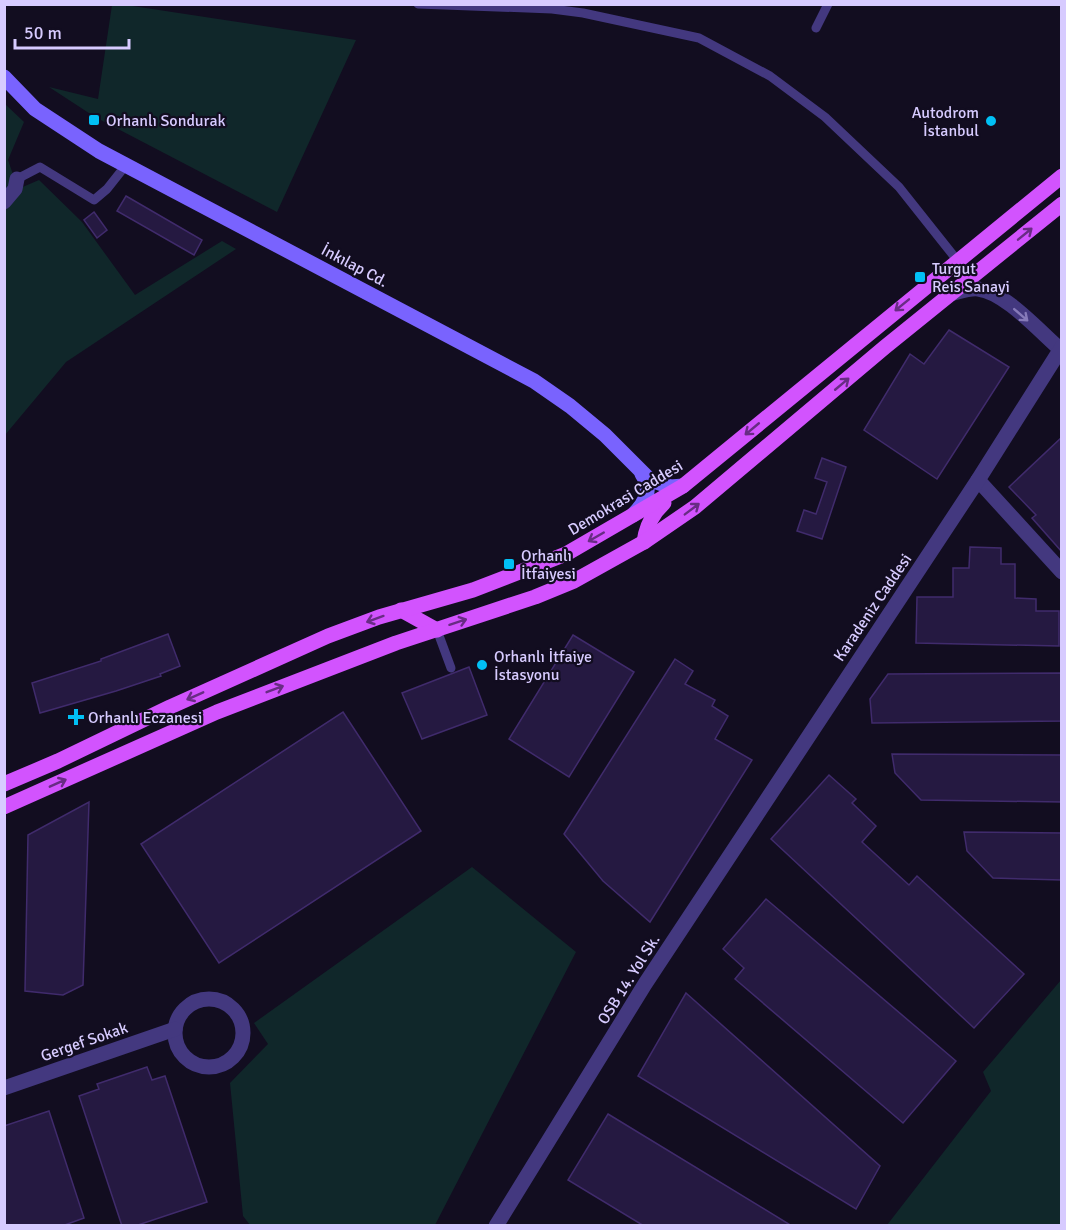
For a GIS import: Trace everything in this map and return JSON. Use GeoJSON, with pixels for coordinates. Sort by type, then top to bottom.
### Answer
{"type":"FeatureCollection","features":[{"type":"Feature","properties":{"kind":"main road","name":"Demokrasi Caddesi"},"geometry":{"type":"LineString","coordinates":[[4,784],[328,636],[401,610],[473,590],[566,554],[683,486],[1062,176]]}},
{"type":"Feature","properties":{"kind":"main road"},"geometry":{"type":"LineString","coordinates":[[4,807],[217,712],[574,581],[644,542],[695,507],[950,294],[1062,204]]}},
{"type":"Feature","properties":{"kind":"main road"},"geometry":{"type":"LineString","coordinates":[[644,542],[651,518],[659,507],[683,486]]}},
{"type":"Feature","properties":{"kind":"main road"},"geometry":{"type":"LineString","coordinates":[[401,610],[437,630]]}},
{"type":"Feature","properties":{"kind":"street","name":"İnkılap Cd."},"geometry":{"type":"LineString","coordinates":[[4,76],[35,109],[99,151],[534,381],[599,430],[650,480],[671,488],[683,486]]}},
{"type":"Feature","properties":{"kind":"street"},"geometry":{"type":"LineString","coordinates":[[4,202],[15,189],[17,179]]}},
{"type":"Feature","properties":{"kind":"street"},"geometry":{"type":"LineString","coordinates":[[950,294],[978,289],[993,294],[1005,301],[1061,348]]}},
{"type":"Feature","properties":{"kind":"street","name":"Karadeniz Caddesi"},"geometry":{"type":"LineString","coordinates":[[795,755],[978,480],[1061,348]]}},
{"type":"Feature","properties":{"kind":"street"},"geometry":{"type":"LineString","coordinates":[[632,516],[645,500],[648,490],[646,479],[637,466]]}},
{"type":"Feature","properties":{"kind":"street"},"geometry":{"type":"LineString","coordinates":[[978,480],[1062,572]]}},
{"type":"Feature","properties":{"kind":"street","name":"OSB 14. Yol Sk."},"geometry":{"type":"LineString","coordinates":[[496,1226],[645,984],[795,755]]}},
{"type":"Feature","properties":{"kind":"street"},"geometry":{"type":"LineString","coordinates":[[203,999],[214,999],[224,1002],[239,1017],[243,1028],[243,1040],[238,1051],[230,1059],[220,1065],[208,1067],[197,1065],[179,1050],[175,1029],[178,1018],[193,1003],[203,999]]}},
{"type":"Feature","properties":{"kind":"street","name":"Gergef Sokak"},"geometry":{"type":"LineString","coordinates":[[4,1088],[175,1029]]}},
{"type":"Feature","properties":{"kind":"lane"},"geometry":{"type":"LineString","coordinates":[[418,4],[552,9],[583,13],[699,38],[770,76],[825,117],[899,187],[957,260]]}},
{"type":"Feature","properties":{"kind":"lane"},"geometry":{"type":"LineString","coordinates":[[816,28],[828,4]]}},
{"type":"Feature","properties":{"kind":"lane"},"geometry":{"type":"LineString","coordinates":[[17,179],[39,167],[94,200],[107,189],[126,165]]}},
{"type":"Feature","properties":{"kind":"lane"},"geometry":{"type":"LineString","coordinates":[[437,630],[451,668]]}},
{"type":"Feature","properties":{"kind":"green space"},"geometry":{"type":"Polygon","coordinates":[[[112,5],[126,5],[356,40],[277,212],[95,117],[49,87],[98,99],[112,5]]]}},
{"type":"Feature","properties":{"kind":"green space"},"geometry":{"type":"Polygon","coordinates":[[[5,104],[24,122],[8,160],[18,189],[39,180],[82,222],[135,295],[222,241],[236,249],[66,362],[5,435],[5,104]]]}},
{"type":"Feature","properties":{"kind":"green space"},"geometry":{"type":"Polygon","coordinates":[[[472,867],[576,952],[435,1225],[250,1225],[243,1216],[230,1083],[268,1044],[254,1023],[472,867]]]}},
{"type":"Feature","properties":{"kind":"green space"},"geometry":{"type":"Polygon","coordinates":[[[1061,980],[1061,1225],[887,1225],[991,1091],[983,1072],[1061,980]]]}},
{"type":"Feature","properties":{"kind":"building"},"geometry":{"type":"Polygon","coordinates":[[[126,196],[202,240],[194,255],[117,211],[126,196]]]}},
{"type":"Feature","properties":{"kind":"building"},"geometry":{"type":"Polygon","coordinates":[[[94,212],[107,230],[97,238],[84,220],[94,212]]]}},
{"type":"Feature","properties":{"kind":"building"},"geometry":{"type":"Polygon","coordinates":[[[949,330],[1009,367],[937,479],[864,430],[910,354],[924,364],[949,330]]]}},
{"type":"Feature","properties":{"kind":"building"},"geometry":{"type":"Polygon","coordinates":[[[1062,437],[1062,552],[1032,518],[1036,515],[1009,487],[1062,437]]]}},
{"type":"Feature","properties":{"kind":"building"},"geometry":{"type":"Polygon","coordinates":[[[822,458],[846,467],[822,539],[797,531],[804,510],[816,514],[827,482],[815,478],[822,458]]]}},
{"type":"Feature","properties":{"kind":"building"},"geometry":{"type":"Polygon","coordinates":[[[970,547],[1001,548],[1001,564],[1015,564],[1015,598],[1036,599],[1036,611],[1059,611],[1059,646],[916,643],[917,597],[953,597],[953,568],[969,568],[970,547]]]}},
{"type":"Feature","properties":{"kind":"building"},"geometry":{"type":"Polygon","coordinates":[[[168,634],[180,666],[160,674],[161,676],[40,713],[32,683],[101,661],[101,659],[168,634]]]}},
{"type":"Feature","properties":{"kind":"building"},"geometry":{"type":"Polygon","coordinates":[[[573,635],[634,672],[569,777],[509,739],[573,635]]]}},
{"type":"Feature","properties":{"kind":"building"},"geometry":{"type":"Polygon","coordinates":[[[675,659],[693,671],[685,684],[715,700],[712,706],[728,716],[715,739],[752,760],[650,922],[603,881],[564,834],[675,659]]]}},
{"type":"Feature","properties":{"kind":"building"},"geometry":{"type":"Polygon","coordinates":[[[469,667],[487,715],[422,739],[402,693],[469,667]]]}},
{"type":"Feature","properties":{"kind":"building"},"geometry":{"type":"Polygon","coordinates":[[[1062,673],[1062,721],[872,723],[870,699],[888,674],[1062,673]]]}},
{"type":"Feature","properties":{"kind":"building"},"geometry":{"type":"Polygon","coordinates":[[[343,712],[421,831],[219,963],[141,844],[343,712]]]}},
{"type":"Feature","properties":{"kind":"building"},"geometry":{"type":"Polygon","coordinates":[[[892,754],[1062,755],[1062,802],[921,800],[895,773],[892,754]]]}},
{"type":"Feature","properties":{"kind":"building"},"geometry":{"type":"Polygon","coordinates":[[[829,775],[856,799],[852,803],[876,826],[862,842],[909,885],[917,876],[1024,974],[974,1028],[771,839],[829,775]]]}},
{"type":"Feature","properties":{"kind":"building"},"geometry":{"type":"Polygon","coordinates":[[[89,802],[83,985],[63,995],[25,991],[28,835],[89,802]]]}},
{"type":"Feature","properties":{"kind":"building"},"geometry":{"type":"Polygon","coordinates":[[[964,832],[1062,833],[1062,880],[993,878],[967,851],[964,832]]]}},
{"type":"Feature","properties":{"kind":"building"},"geometry":{"type":"Polygon","coordinates":[[[766,899],[956,1061],[903,1123],[735,979],[744,968],[723,949],[766,899]]]}},
{"type":"Feature","properties":{"kind":"building"},"geometry":{"type":"Polygon","coordinates":[[[686,993],[880,1166],[856,1209],[638,1076],[686,993]]]}},
{"type":"Feature","properties":{"kind":"building"},"geometry":{"type":"Polygon","coordinates":[[[147,1067],[152,1080],[165,1076],[207,1202],[135,1226],[122,1226],[79,1096],[99,1089],[97,1084],[147,1067]]]}},
{"type":"Feature","properties":{"kind":"building"},"geometry":{"type":"Polygon","coordinates":[[[49,1111],[84,1218],[62,1226],[4,1226],[4,1126],[49,1111]]]}},
{"type":"Feature","properties":{"kind":"building"},"geometry":{"type":"Polygon","coordinates":[[[608,1114],[792,1226],[644,1226],[568,1180],[608,1114]]]}},
{"type":"Feature","properties":{"kind":"place","name":"Orhanlı Sondurak"},"geometry":{"type":"Point","coordinates":[94,120]}},
{"type":"Feature","properties":{"kind":"place","name":"Autodrom İstanbul"},"geometry":{"type":"Point","coordinates":[991,121]}},
{"type":"Feature","properties":{"kind":"place","name":"Turgut Reis Sanayi"},"geometry":{"type":"Point","coordinates":[920,277]}},
{"type":"Feature","properties":{"kind":"place","name":"Orhanlı İtfaiyesi"},"geometry":{"type":"Point","coordinates":[509,564]}},
{"type":"Feature","properties":{"kind":"place","name":"Orhanlı İtfaiye İstasyonu"},"geometry":{"type":"Point","coordinates":[482,665]}},
{"type":"Feature","properties":{"kind":"place","name":"Orhanlı Eczanesi"},"geometry":{"type":"Point","coordinates":[76,717]}}]}
